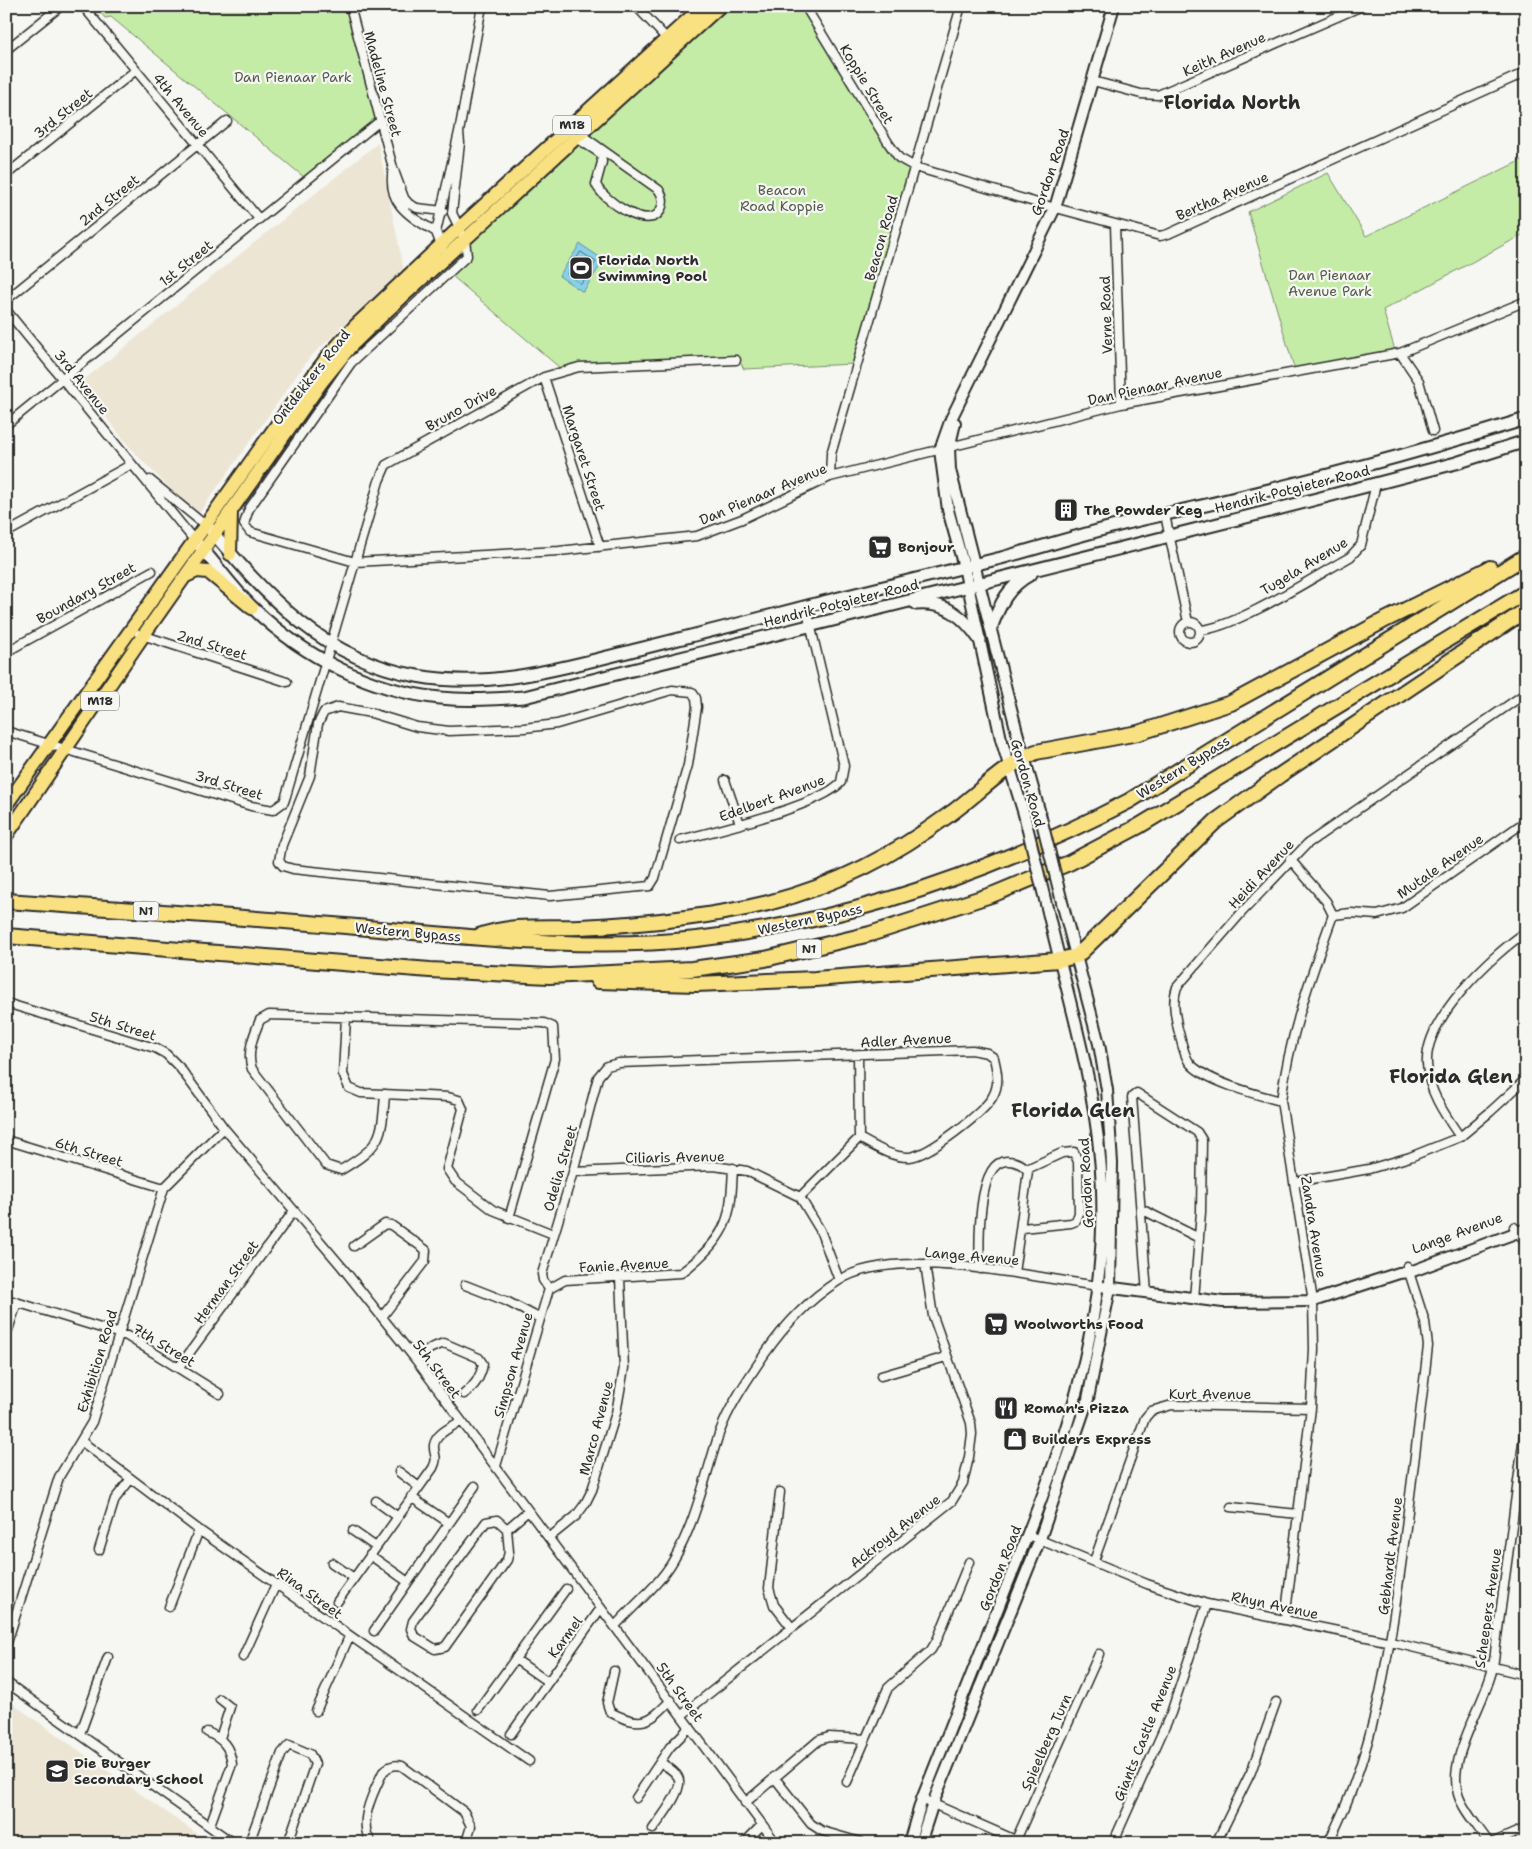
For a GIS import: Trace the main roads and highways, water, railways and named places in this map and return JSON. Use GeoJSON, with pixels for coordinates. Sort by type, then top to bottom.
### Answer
{"type":"FeatureCollection","features":[{"type":"Feature","properties":{"kind":"highway"},"geometry":{"type":"LineString","coordinates":[[474,938],[494,931],[525,927],[580,926],[710,915],[805,892],[856,873],[904,847],[951,813],[1008,766],[1036,752],[1138,733],[1231,703],[1383,621],[1526,551]]}},
{"type":"Feature","properties":{"kind":"highway","name":"Western Bypass"},"geometry":{"type":"LineString","coordinates":[[6,901],[295,922],[516,942],[628,944],[697,939],[766,929],[864,908],[992,865],[1060,836],[1129,801],[1526,556]]}},
{"type":"Feature","properties":{"kind":"highway","name":"Western Bypass"},"geometry":{"type":"LineString","coordinates":[[6,936],[430,970],[548,976],[692,969],[765,959],[870,934],[994,894],[1068,863],[1139,826],[1526,592]]}},
{"type":"Feature","properties":{"kind":"highway"},"geometry":{"type":"LineString","coordinates":[[548,976],[630,984],[696,984],[815,979],[1059,960],[1077,956],[1216,821],[1280,775],[1526,610]]}},
{"type":"Feature","properties":{"kind":"main road","name":"Ontdekkers Road"},"geometry":{"type":"LineString","coordinates":[[6,836],[186,576],[203,550],[210,530],[328,356],[355,326],[444,250],[465,240],[577,136],[672,43],[704,6]]}},
{"type":"Feature","properties":{"kind":"main road","name":"Ontdekkers Road"},"geometry":{"type":"LineString","coordinates":[[6,805],[194,540],[210,530],[232,510],[284,434],[342,356],[444,250],[460,227],[672,43],[720,6]]}},
{"type":"Feature","properties":{"kind":"main road","name":"Hendrik Potgieter Road"},"geometry":{"type":"LineString","coordinates":[[210,530],[285,612],[332,644],[360,657],[414,676],[468,681],[500,680],[574,665],[1438,447],[1526,419]]}},
{"type":"Feature","properties":{"kind":"main road","name":"Hendrik Potgieter Road"},"geometry":{"type":"LineString","coordinates":[[194,540],[252,608],[296,644],[326,663],[351,675],[420,695],[468,700],[524,697],[1376,484],[1456,463],[1526,441]]}},
{"type":"Feature","properties":{"kind":"main road"},"geometry":{"type":"LineString","coordinates":[[230,554],[229,528],[232,510]]}},
{"type":"Feature","properties":{"kind":"main road"},"geometry":{"type":"LineString","coordinates":[[992,628],[1000,606],[1011,587],[1031,574],[1063,561]]}},
{"type":"Feature","properties":{"kind":"main road"},"geometry":{"type":"LineString","coordinates":[[186,576],[197,572],[208,572],[252,608]]}},
{"type":"Feature","properties":{"kind":"main road"},"geometry":{"type":"LineString","coordinates":[[882,609],[919,603],[940,605],[959,615],[980,640]]}},
{"type":"Feature","properties":{"kind":"water","name":"Florida North Swimming Pool"},"geometry":{"type":"Polygon","coordinates":[[[580,244],[604,260],[583,292],[559,276],[580,244]]]}},
{"type":"Feature","properties":{"kind":"place","name":"Florida North Swimming Pool"},"geometry":{"type":"Point","coordinates":[581,268]}},
{"type":"Feature","properties":{"kind":"place","name":"The Powder Keg"},"geometry":{"type":"Point","coordinates":[1066,510]}},
{"type":"Feature","properties":{"kind":"place","name":"Bonjour"},"geometry":{"type":"Point","coordinates":[880,547]}},
{"type":"Feature","properties":{"kind":"place","name":"Woolworths Food"},"geometry":{"type":"Point","coordinates":[996,1324]}},
{"type":"Feature","properties":{"kind":"place","name":"Roman's Pizza"},"geometry":{"type":"Point","coordinates":[1006,1408]}},
{"type":"Feature","properties":{"kind":"place","name":"Builders Express"},"geometry":{"type":"Point","coordinates":[1015,1439]}},
{"type":"Feature","properties":{"kind":"place","name":"Die Burger Secondary School"},"geometry":{"type":"Point","coordinates":[57,1771]}},
{"type":"Feature","properties":{"kind":"district","name":"Florida North"},"geometry":{"type":"Point","coordinates":[1232,102]}},
{"type":"Feature","properties":{"kind":"district","name":"Florida Glen"},"geometry":{"type":"Point","coordinates":[1451,1076]}},
{"type":"Feature","properties":{"kind":"district","name":"Florida Glen"},"geometry":{"type":"Point","coordinates":[1073,1110]}},
{"type":"Feature","properties":{"kind":"park label","name":"Dan Pienaar Park"},"geometry":{"type":"Point","coordinates":[293,77]}},
{"type":"Feature","properties":{"kind":"park label","name":"Beacon Road Koppie"},"geometry":{"type":"Point","coordinates":[782,198]}},
{"type":"Feature","properties":{"kind":"park label","name":"Dan Pienaar Avenue Park"},"geometry":{"type":"Point","coordinates":[1330,284]}}]}
